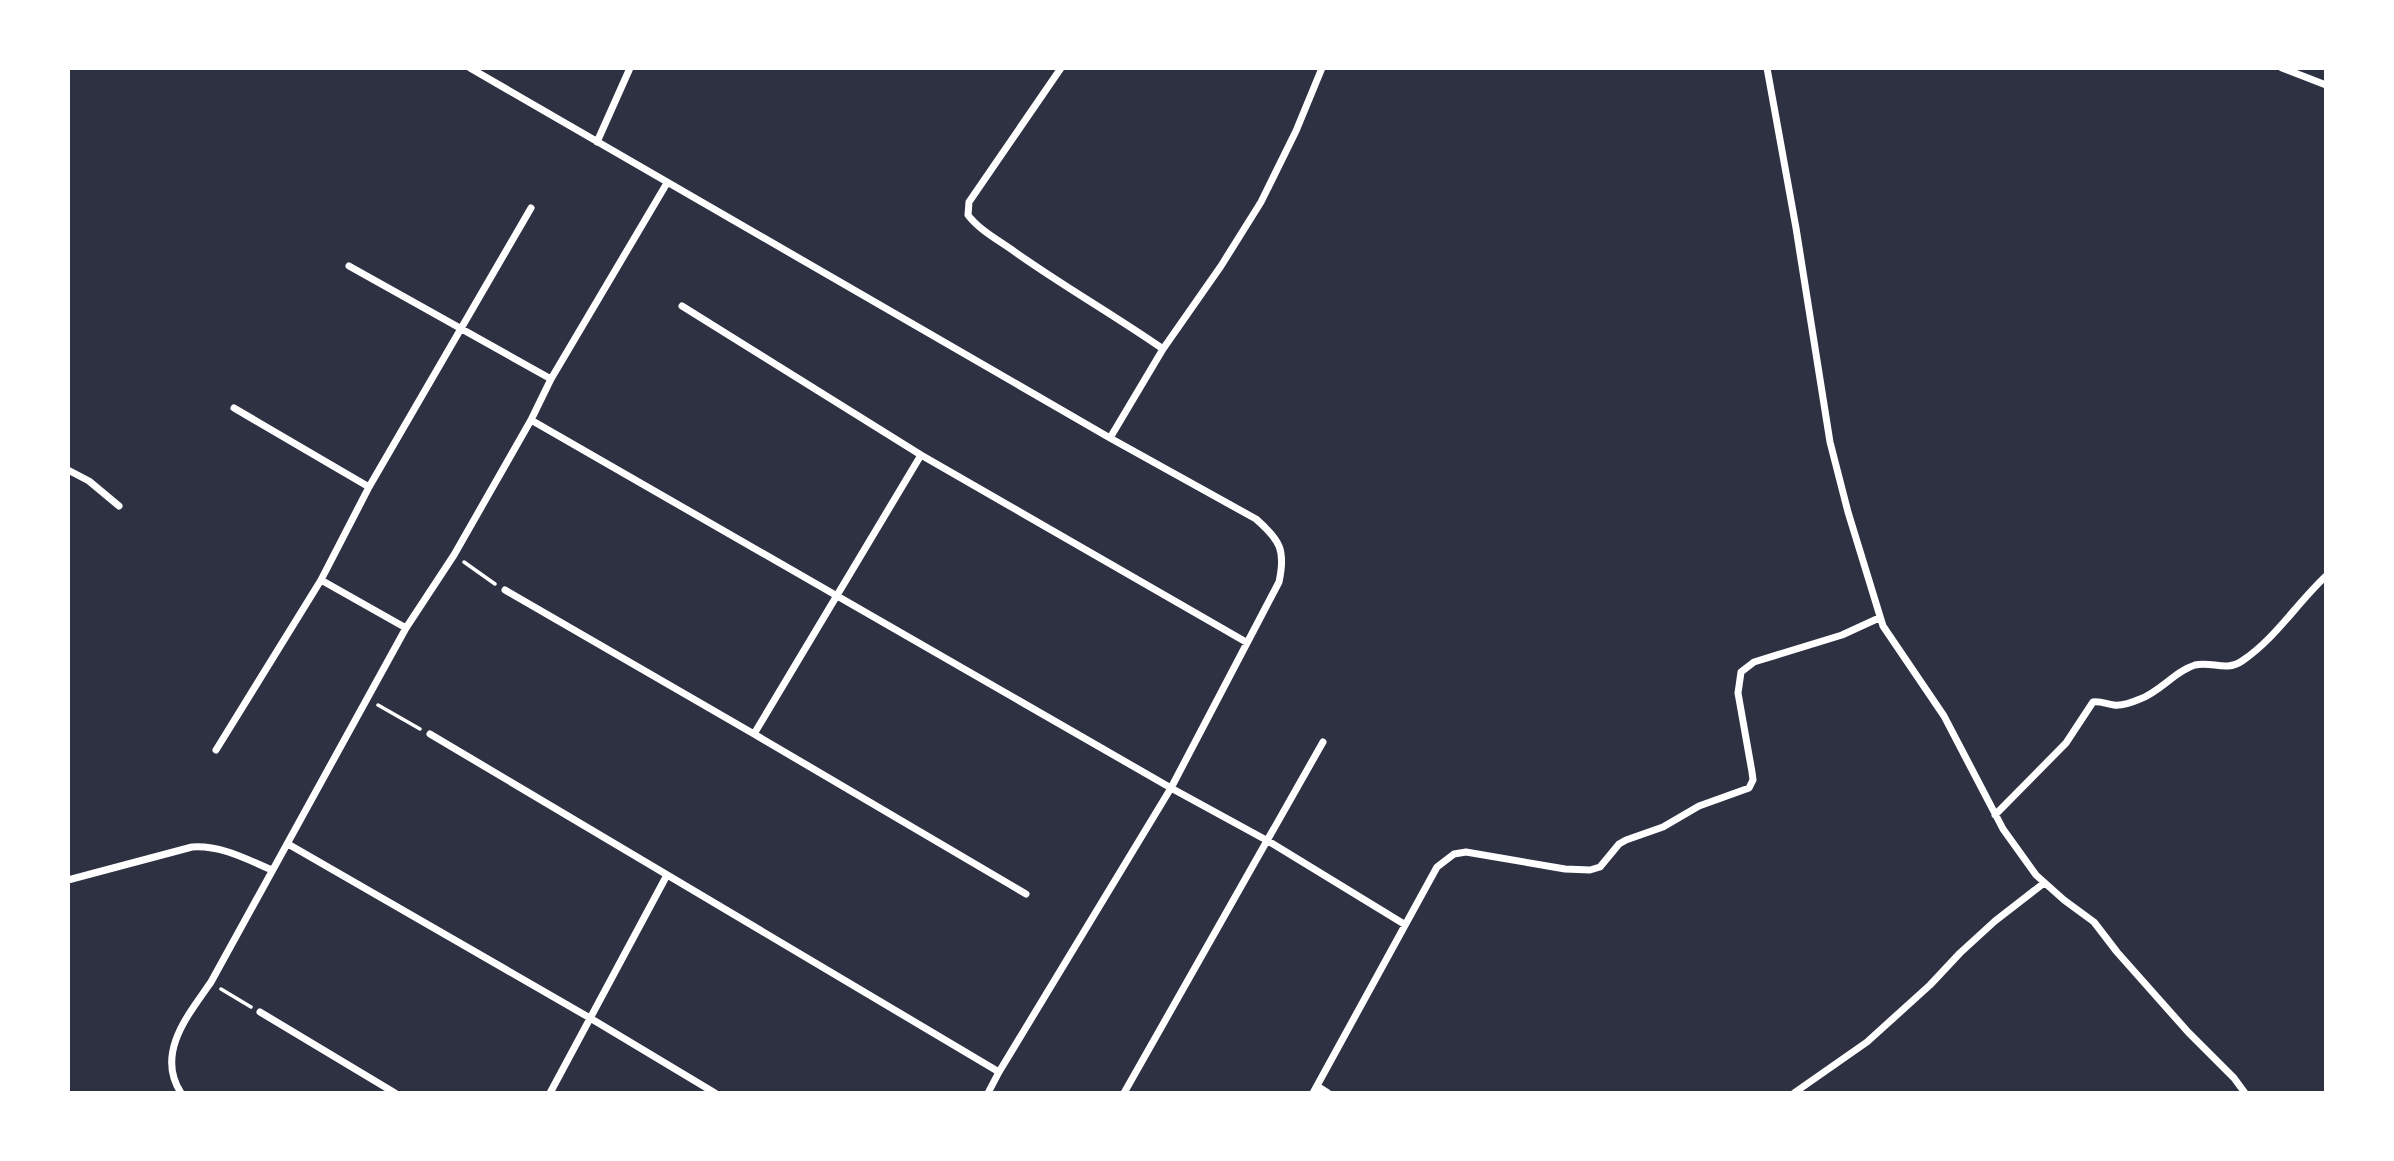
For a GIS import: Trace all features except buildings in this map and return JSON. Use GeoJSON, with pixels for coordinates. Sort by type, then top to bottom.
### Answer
{"type":"FeatureCollection","features":[{"type":"Feature","properties":{"kind":"street"},"geometry":{"type":"LineString","coordinates":[[470,68],[1110,438],[1256,519],[1272,534],[1282,549],[1283,566],[1279,582],[1171,788],[988,1093]]}},
{"type":"Feature","properties":{"kind":"street"},"geometry":{"type":"LineString","coordinates":[[597,142],[630,68]]}},
{"type":"Feature","properties":{"kind":"street"},"geometry":{"type":"LineString","coordinates":[[1061,68],[969,202],[968,215],[1062,285],[1163,349]]}},
{"type":"Feature","properties":{"kind":"street"},"geometry":{"type":"LineString","coordinates":[[1110,438],[1163,349],[1221,266],[1261,202],[1296,131],[1322,68]]}},
{"type":"Feature","properties":{"kind":"street"},"geometry":{"type":"LineString","coordinates":[[1767,68],[1830,442],[1880,618],[1890,638],[1944,716],[2018,852],[2044,883],[2094,922],[2117,952],[2245,1093]]}},
{"type":"Feature","properties":{"kind":"street"},"geometry":{"type":"LineString","coordinates":[[2282,68],[2326,85]]}},
{"type":"Feature","properties":{"kind":"street"},"geometry":{"type":"LineString","coordinates":[[181,1093],[175,1084],[173,1073],[173,1047],[178,1030],[211,982],[406,628],[454,555],[531,420],[551,379],[667,183]]}},
{"type":"Feature","properties":{"kind":"street"},"geometry":{"type":"LineString","coordinates":[[216,750],[321,580],[369,487],[531,208]]}},
{"type":"Feature","properties":{"kind":"street"},"geometry":{"type":"LineString","coordinates":[[349,266],[551,379]]}},
{"type":"Feature","properties":{"kind":"street"},"geometry":{"type":"LineString","coordinates":[[682,306],[921,455],[1246,642]]}},
{"type":"Feature","properties":{"kind":"street"},"geometry":{"type":"LineString","coordinates":[[234,408],[369,487]]}},
{"type":"Feature","properties":{"kind":"street"},"geometry":{"type":"LineString","coordinates":[[531,420],[1268,841],[1404,924]]}},
{"type":"Feature","properties":{"kind":"street"},"geometry":{"type":"LineString","coordinates":[[754,734],[921,455]]}},
{"type":"Feature","properties":{"kind":"street"},"geometry":{"type":"LineString","coordinates":[[68,470],[89,481],[119,506]]}},
{"type":"Feature","properties":{"kind":"street"},"geometry":{"type":"LineString","coordinates":[[1995,814],[2066,743],[2093,702],[2117,706],[2143,699],[2191,667],[2201,664],[2221,668],[2239,664],[2264,643],[2305,595],[2326,576]]}},
{"type":"Feature","properties":{"kind":"street"},"geometry":{"type":"LineString","coordinates":[[321,580],[406,628]]}},
{"type":"Feature","properties":{"kind":"street"},"geometry":{"type":"LineString","coordinates":[[505,590],[1026,894]]}},
{"type":"Feature","properties":{"kind":"street"},"geometry":{"type":"LineString","coordinates":[[1328,1093],[1315,1089],[1437,867],[1454,854],[1466,852],[1565,869],[1590,870],[1600,867],[1619,844],[1626,840],[1663,827],[1699,806],[1749,788],[1752,772],[1738,693],[1741,672],[1754,662],[1842,635],[1880,618]]}},
{"type":"Feature","properties":{"kind":"street"},"geometry":{"type":"LineString","coordinates":[[430,734],[999,1072]]}},
{"type":"Feature","properties":{"kind":"street"},"geometry":{"type":"LineString","coordinates":[[1124,1093],[1323,742]]}},
{"type":"Feature","properties":{"kind":"street"},"geometry":{"type":"LineString","coordinates":[[288,844],[715,1093]]}},
{"type":"Feature","properties":{"kind":"street"},"geometry":{"type":"LineString","coordinates":[[68,880],[204,846],[234,854],[272,870]]}},
{"type":"Feature","properties":{"kind":"street"},"geometry":{"type":"LineString","coordinates":[[550,1093],[667,875]]}},
{"type":"Feature","properties":{"kind":"street"},"geometry":{"type":"LineString","coordinates":[[1794,1093],[1867,1042],[1930,985],[1977,937],[2044,883]]}},
{"type":"Feature","properties":{"kind":"street"},"geometry":{"type":"LineString","coordinates":[[260,1012],[395,1093]]}},
{"type":"Feature","properties":{"kind":"path"},"geometry":{"type":"LineString","coordinates":[[454,555],[505,590]]}},
{"type":"Feature","properties":{"kind":"path"},"geometry":{"type":"LineString","coordinates":[[367,699],[430,734]]}},
{"type":"Feature","properties":{"kind":"path"},"geometry":{"type":"LineString","coordinates":[[211,982],[260,1012]]}}]}
